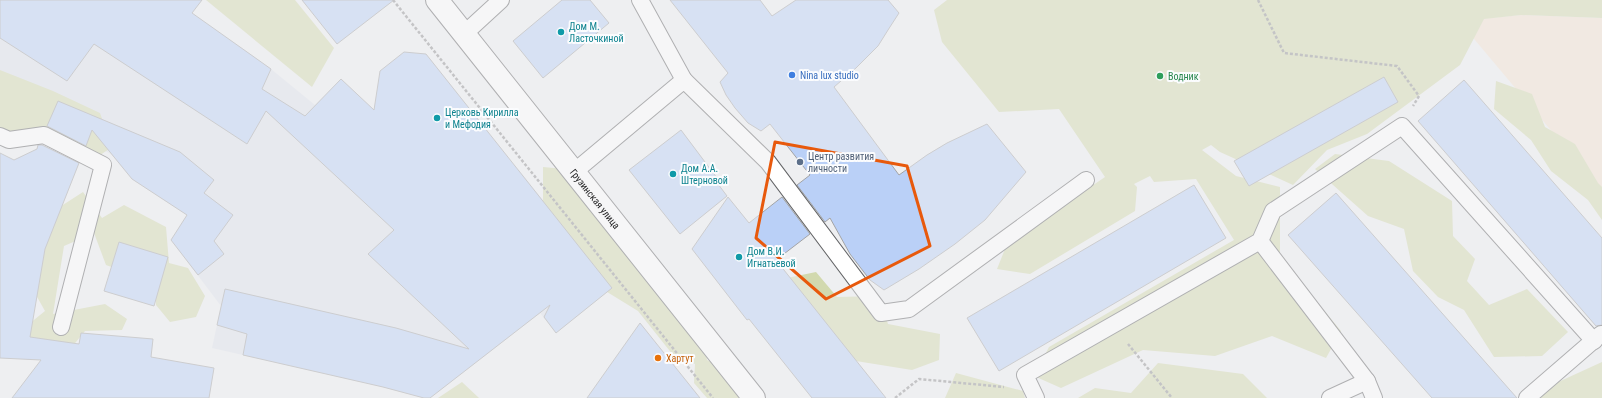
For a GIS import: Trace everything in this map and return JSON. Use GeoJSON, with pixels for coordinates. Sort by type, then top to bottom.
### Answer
{"type":"FeatureCollection","features":[{"type":"Feature","properties":{"kind":"street","name":"Грузинская улица"},"geometry":{"type":"LineString","coordinates":[[437,0],[754,398]]}},
{"type":"Feature","properties":{"kind":"lane"},"geometry":{"type":"LineString","coordinates":[[464,34],[501,0]]}},
{"type":"Feature","properties":{"kind":"lane"},"geometry":{"type":"LineString","coordinates":[[640,0],[684,80],[768,162],[881,313],[909,309],[1086,180]]}},
{"type":"Feature","properties":{"kind":"lane"},"geometry":{"type":"LineString","coordinates":[[574,172],[684,80]]}},
{"type":"Feature","properties":{"kind":"lane"},"geometry":{"type":"LineString","coordinates":[[1036,398],[1025,375],[1260,241],[1274,211],[1402,126],[1598,337],[1527,398]]}},
{"type":"Feature","properties":{"kind":"lane"},"geometry":{"type":"LineString","coordinates":[[0,136],[9,140],[44,135],[103,165],[61,327]]}},
{"type":"Feature","properties":{"kind":"lane"},"geometry":{"type":"LineString","coordinates":[[1260,241],[1367,381],[1374,398]]}},
{"type":"Feature","properties":{"kind":"lane"},"geometry":{"type":"LineString","coordinates":[[1330,398],[1367,381]]}},
{"type":"Feature","properties":{"kind":"path"},"geometry":{"type":"LineString","coordinates":[[393,0],[713,398]]}},
{"type":"Feature","properties":{"kind":"path"},"geometry":{"type":"LineString","coordinates":[[1258,0],[1284,53],[1397,66],[1419,96],[1402,126]]}},
{"type":"Feature","properties":{"kind":"path"},"geometry":{"type":"LineString","coordinates":[[1113,325],[1172,398]]}},
{"type":"Feature","properties":{"kind":"path"},"geometry":{"type":"LineString","coordinates":[[895,398],[919,379],[1002,388],[1025,375]]}},
{"type":"Feature","properties":{"kind":"highlighted area"},"geometry":{"type":"Polygon","coordinates":[[[775,142],[907,166],[930,246],[826,299],[756,238],[775,142]]]}},
{"type":"Feature","properties":{"kind":"shaded area"},"geometry":{"type":"Polygon","coordinates":[[[0,0],[192,14],[271,69],[315,105],[390,174],[478,203],[519,170],[612,288],[556,333],[540,313],[430,398],[424,398],[383,387],[212,348],[221,306],[171,240],[187,215],[132,179],[111,154],[48,123],[0,71],[0,0]]]}},
{"type":"Feature","properties":{"kind":"shaded area"},"geometry":{"type":"Polygon","coordinates":[[[1521,15],[1602,18],[1602,191],[1459,21],[1521,15]]]}},
{"type":"Feature","properties":{"kind":"green space"},"geometry":{"type":"Polygon","coordinates":[[[206,0],[295,0],[334,48],[312,87],[206,0]]]}},
{"type":"Feature","properties":{"kind":"green space"},"geometry":{"type":"Polygon","coordinates":[[[947,0],[1602,0],[1602,18],[1521,15],[1484,19],[1460,65],[1367,134],[1327,150],[1293,185],[1220,152],[1211,145],[1202,150],[1236,176],[1280,187],[1280,257],[1341,331],[1326,358],[1272,336],[1215,356],[1143,350],[1061,388],[1034,376],[1049,347],[1234,240],[1196,179],[1154,182],[1150,176],[1134,184],[1137,187],[1135,211],[1030,274],[997,269],[1007,244],[1105,177],[1059,109],[999,112],[942,42],[934,10],[947,0]]]}},
{"type":"Feature","properties":{"kind":"green space"},"geometry":{"type":"Polygon","coordinates":[[[0,70],[53,91],[100,113],[112,147],[87,164],[28,130],[8,132],[0,129],[0,70]]]}},
{"type":"Feature","properties":{"kind":"green space"},"geometry":{"type":"Polygon","coordinates":[[[1496,81],[1532,94],[1545,127],[1575,144],[1598,183],[1602,187],[1602,220],[1588,200],[1551,171],[1531,140],[1494,109],[1496,81]]]}},
{"type":"Feature","properties":{"kind":"green space"},"geometry":{"type":"Polygon","coordinates":[[[1335,154],[1389,161],[1452,201],[1453,236],[1475,259],[1467,281],[1489,305],[1527,289],[1568,332],[1542,356],[1494,357],[1464,310],[1438,297],[1413,271],[1404,229],[1368,216],[1315,169],[1335,154]]]}},
{"type":"Feature","properties":{"kind":"green space"},"geometry":{"type":"Polygon","coordinates":[[[543,167],[565,169],[704,339],[707,360],[724,367],[742,388],[738,398],[707,398],[694,383],[695,364],[673,355],[638,311],[586,279],[543,212],[543,167]]]}},
{"type":"Feature","properties":{"kind":"green space"},"geometry":{"type":"Polygon","coordinates":[[[83,192],[102,218],[124,205],[166,227],[169,263],[188,268],[205,296],[196,317],[170,322],[156,305],[155,283],[106,265],[94,233],[64,246],[53,314],[105,304],[127,319],[122,330],[85,331],[62,359],[34,360],[24,328],[45,311],[27,279],[38,221],[83,192]]]}},
{"type":"Feature","properties":{"kind":"green space"},"geometry":{"type":"Polygon","coordinates":[[[816,272],[837,297],[879,296],[888,324],[940,334],[939,360],[912,370],[831,357],[787,278],[816,272]]]}},
{"type":"Feature","properties":{"kind":"green space"},"geometry":{"type":"Polygon","coordinates":[[[1602,362],[1602,398],[1534,398],[1543,389],[1602,362]]]}},
{"type":"Feature","properties":{"kind":"green space"},"geometry":{"type":"Polygon","coordinates":[[[1158,363],[1243,374],[1267,398],[1078,398],[1095,388],[1131,393],[1158,363]]]}},
{"type":"Feature","properties":{"kind":"green space"},"geometry":{"type":"Polygon","coordinates":[[[956,373],[1023,391],[1025,398],[945,398],[956,373]]]}},
{"type":"Feature","properties":{"kind":"green space"},"geometry":{"type":"Polygon","coordinates":[[[462,382],[479,398],[438,398],[462,382]]]}},
{"type":"Feature","properties":{"kind":"building"},"geometry":{"type":"Polygon","coordinates":[[[0,0],[202,0],[192,13],[271,69],[262,89],[305,116],[341,79],[374,110],[380,71],[404,52],[426,54],[612,288],[556,333],[544,317],[550,305],[430,398],[424,398],[383,387],[243,355],[247,334],[217,325],[225,289],[396,328],[469,349],[368,254],[394,230],[266,111],[247,144],[94,44],[67,81],[0,38],[0,0]]]}},
{"type":"Feature","properties":{"kind":"building"},"geometry":{"type":"Polygon","coordinates":[[[302,0],[394,0],[337,44],[302,0]]]}},
{"type":"Feature","properties":{"kind":"building","name":"Дом М. Ласточкиной"},"geometry":{"type":"Polygon","coordinates":[[[562,0],[590,0],[609,23],[543,78],[513,41],[562,0]]]}},
{"type":"Feature","properties":{"kind":"building"},"geometry":{"type":"Polygon","coordinates":[[[670,0],[760,0],[772,16],[796,0],[888,0],[899,13],[878,46],[834,87],[899,175],[947,143],[987,124],[1026,172],[985,220],[955,244],[919,269],[884,290],[870,280],[850,254],[830,218],[825,222],[797,185],[810,175],[770,124],[761,131],[748,123],[735,108],[726,95],[720,82],[728,73],[670,0]]]}},
{"type":"Feature","properties":{"kind":"building"},"geometry":{"type":"Polygon","coordinates":[[[1384,77],[1398,102],[1249,186],[1234,161],[1384,77]]]}},
{"type":"Feature","properties":{"kind":"building"},"geometry":{"type":"Polygon","coordinates":[[[1464,80],[1602,238],[1602,325],[1596,326],[1418,121],[1464,80]]]}},
{"type":"Feature","properties":{"kind":"building"},"geometry":{"type":"Polygon","coordinates":[[[58,101],[180,152],[214,180],[204,193],[233,215],[214,241],[224,254],[198,275],[171,240],[187,215],[132,179],[92,130],[86,146],[47,126],[58,101]]]}},
{"type":"Feature","properties":{"kind":"building","name":"Дом А.А. Штерновой"},"geometry":{"type":"Polygon","coordinates":[[[681,130],[717,178],[715,180],[727,196],[680,234],[629,170],[681,130]]]}},
{"type":"Feature","properties":{"kind":"building"},"geometry":{"type":"Polygon","coordinates":[[[38,145],[42,145],[79,163],[45,249],[30,337],[79,344],[81,333],[153,339],[151,357],[214,368],[209,398],[12,398],[41,360],[0,358],[0,153],[14,160],[37,149],[38,145]]]}},
{"type":"Feature","properties":{"kind":"building"},"geometry":{"type":"Polygon","coordinates":[[[1194,185],[1226,238],[999,371],[967,318],[1194,185]]]}},
{"type":"Feature","properties":{"kind":"building"},"geometry":{"type":"Polygon","coordinates":[[[1336,193],[1517,398],[1432,398],[1288,235],[1336,193]]]}},
{"type":"Feature","properties":{"kind":"building"},"geometry":{"type":"Polygon","coordinates":[[[728,197],[749,223],[782,197],[810,234],[776,260],[886,398],[812,398],[749,319],[747,320],[692,249],[728,197]]]}},
{"type":"Feature","properties":{"kind":"building"},"geometry":{"type":"Polygon","coordinates":[[[119,242],[168,257],[154,306],[104,291],[119,242]]]}},
{"type":"Feature","properties":{"kind":"building"},"geometry":{"type":"Polygon","coordinates":[[[640,323],[700,398],[587,398],[640,323]]]}},
{"type":"Feature","properties":{"kind":"place","name":"Дом М. Ласточкиной"},"geometry":{"type":"Point","coordinates":[561,32]}},
{"type":"Feature","properties":{"kind":"place","name":"Nina lux studio"},"geometry":{"type":"Point","coordinates":[792,75]}},
{"type":"Feature","properties":{"kind":"place","name":"Водник"},"geometry":{"type":"Point","coordinates":[1160,76]}},
{"type":"Feature","properties":{"kind":"place","name":"Церковь Кирилла и Мефодия"},"geometry":{"type":"Point","coordinates":[437,118]}},
{"type":"Feature","properties":{"kind":"place","name":"Центр развития личности"},"geometry":{"type":"Point","coordinates":[800,162]}},
{"type":"Feature","properties":{"kind":"place","name":"Дом А.А. Штерновой"},"geometry":{"type":"Point","coordinates":[673,174]}},
{"type":"Feature","properties":{"kind":"place","name":"Дом В.И. Игнатьевой"},"geometry":{"type":"Point","coordinates":[739,257]}},
{"type":"Feature","properties":{"kind":"place","name":"Хартут"},"geometry":{"type":"Point","coordinates":[658,358]}}]}
